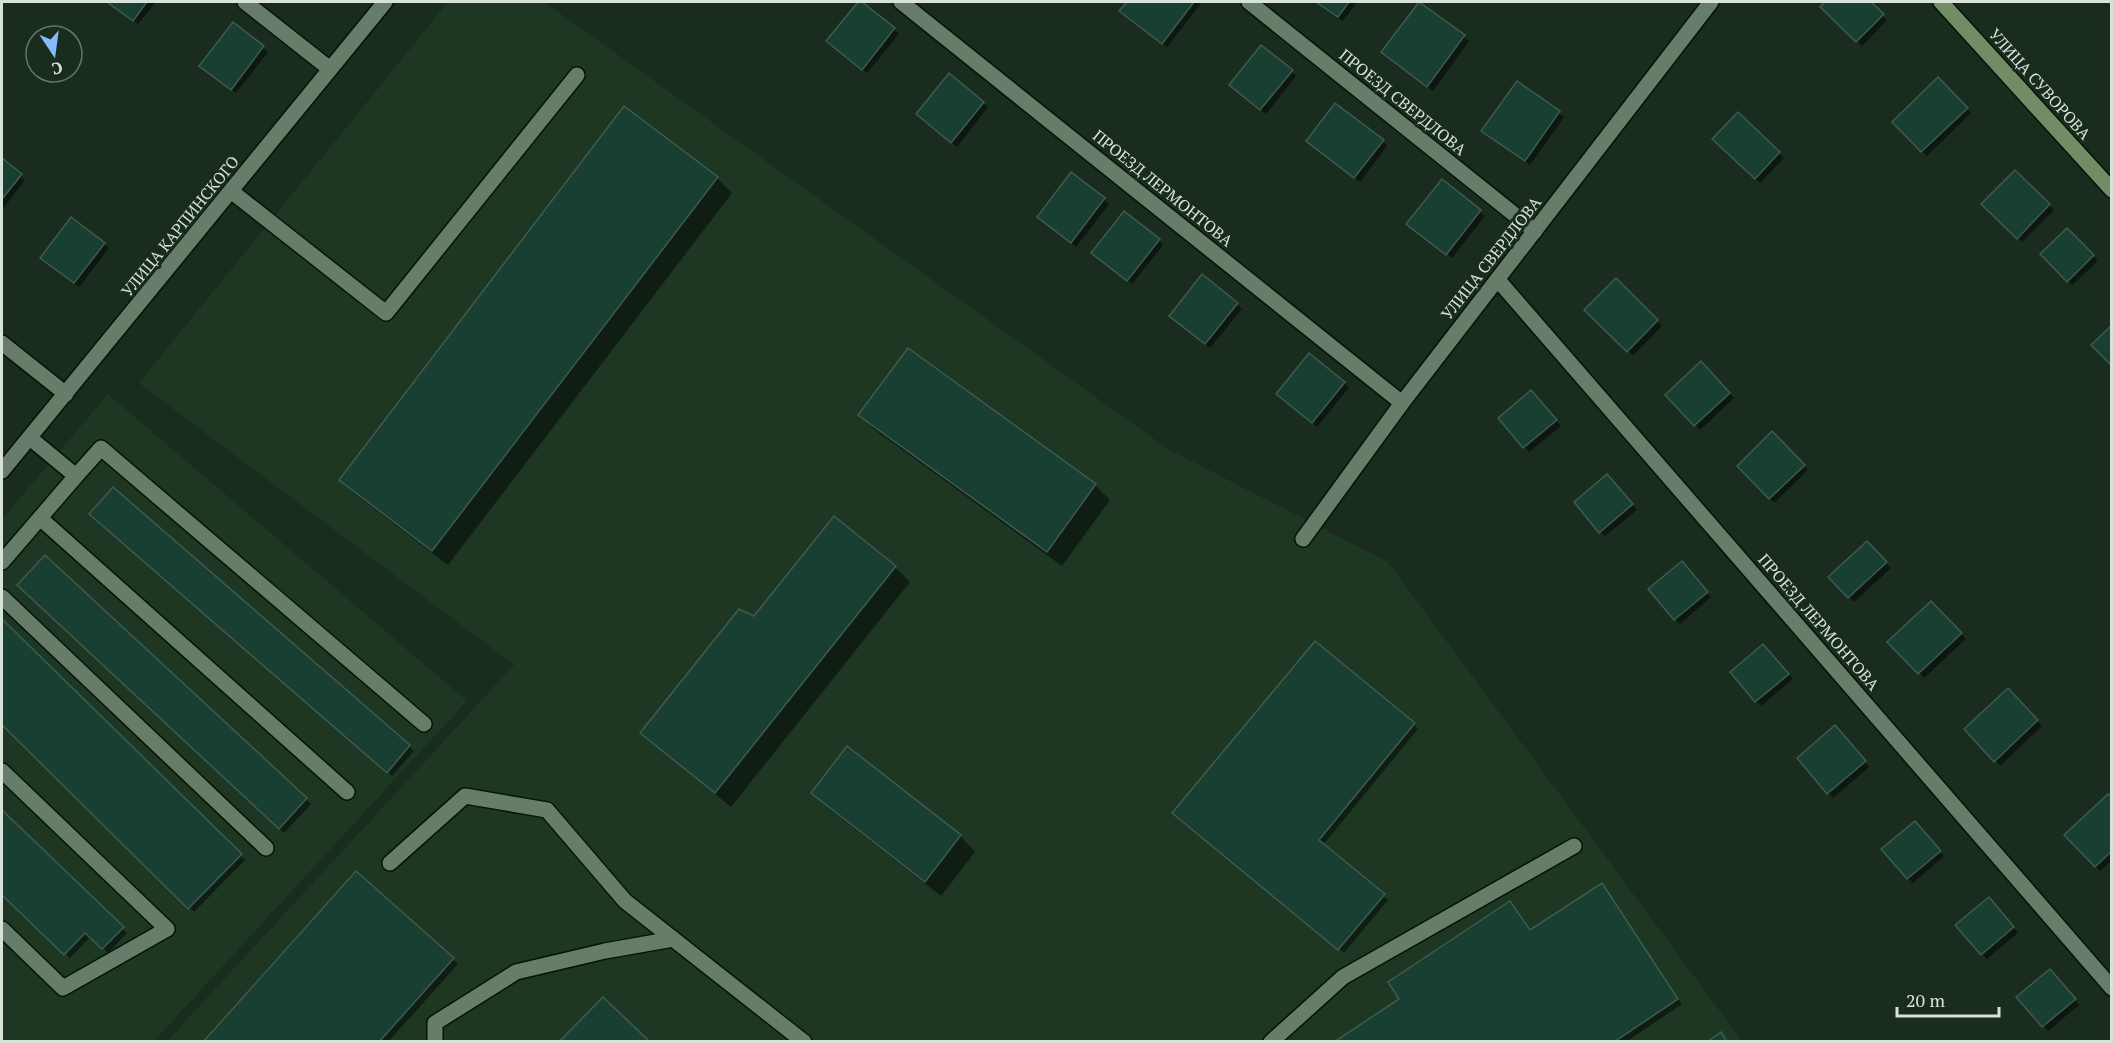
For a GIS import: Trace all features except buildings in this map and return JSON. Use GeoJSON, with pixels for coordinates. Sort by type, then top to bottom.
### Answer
{"type":"FeatureCollection","features":[{"type":"Feature","properties":{"kind":"street"},"geometry":{"type":"LineString","coordinates":[[245,2],[330,69]]}},
{"type":"Feature","properties":{"kind":"street","name":"УЛИЦА КАРПИНСКОГО"},"geometry":{"type":"LineString","coordinates":[[2,471],[385,2]]}},
{"type":"Feature","properties":{"kind":"street","name":"ПРОЕЗД ЛЕРМОНТОВА"},"geometry":{"type":"LineString","coordinates":[[901,2],[1402,403]]}},
{"type":"Feature","properties":{"kind":"street","name":"ПРОЕЗД СВЕРДЛОВА"},"geometry":{"type":"LineString","coordinates":[[1249,2],[1535,231]]}},
{"type":"Feature","properties":{"kind":"street","name":"УЛИЦА СВЕРДЛОВА"},"geometry":{"type":"LineString","coordinates":[[1302,539],[1402,403],[1711,2]]}},
{"type":"Feature","properties":{"kind":"street","name":"УЛИЦА СУВОРОВА"},"geometry":{"type":"LineString","coordinates":[[1941,2],[2112,190]]}},
{"type":"Feature","properties":{"kind":"street"},"geometry":{"type":"LineString","coordinates":[[231,191],[386,313],[577,75]]}},
{"type":"Feature","properties":{"kind":"street","name":"ПРОЕЗД ЛЕРМОНТОВА"},"geometry":{"type":"LineString","coordinates":[[1498,280],[2112,988]]}},
{"type":"Feature","properties":{"kind":"street"},"geometry":{"type":"LineString","coordinates":[[2,343],[66,394]]}},
{"type":"Feature","properties":{"kind":"street"},"geometry":{"type":"LineString","coordinates":[[30,438],[76,476]]}},
{"type":"Feature","properties":{"kind":"street"},"geometry":{"type":"LineString","coordinates":[[2,562],[101,448],[424,724]]}},
{"type":"Feature","properties":{"kind":"street"},"geometry":{"type":"LineString","coordinates":[[40,518],[347,792]]}},
{"type":"Feature","properties":{"kind":"street"},"geometry":{"type":"LineString","coordinates":[[2,597],[266,848]]}},
{"type":"Feature","properties":{"kind":"street"},"geometry":{"type":"LineString","coordinates":[[2,771],[167,929],[63,988],[2,929]]}},
{"type":"Feature","properties":{"kind":"street"},"geometry":{"type":"LineString","coordinates":[[390,863],[465,795],[547,810],[625,901],[804,1041]]}},
{"type":"Feature","properties":{"kind":"street"},"geometry":{"type":"LineString","coordinates":[[1271,1041],[1343,977],[1574,846]]}},
{"type":"Feature","properties":{"kind":"street"},"geometry":{"type":"LineString","coordinates":[[435,1041],[435,1023],[516,972],[605,951],[673,939]]}},
{"type":"Feature","properties":{"kind":"shaded area"},"geometry":{"type":"Polygon","coordinates":[[[448,2],[544,2],[1168,449],[1388,562],[1742,1041],[167,1041],[514,665],[139,383],[448,2]]]}},
{"type":"Feature","properties":{"kind":"shaded area"},"geometry":{"type":"Polygon","coordinates":[[[108,394],[467,701],[154,1041],[2,1042],[2,519],[108,394]]]}}]}
